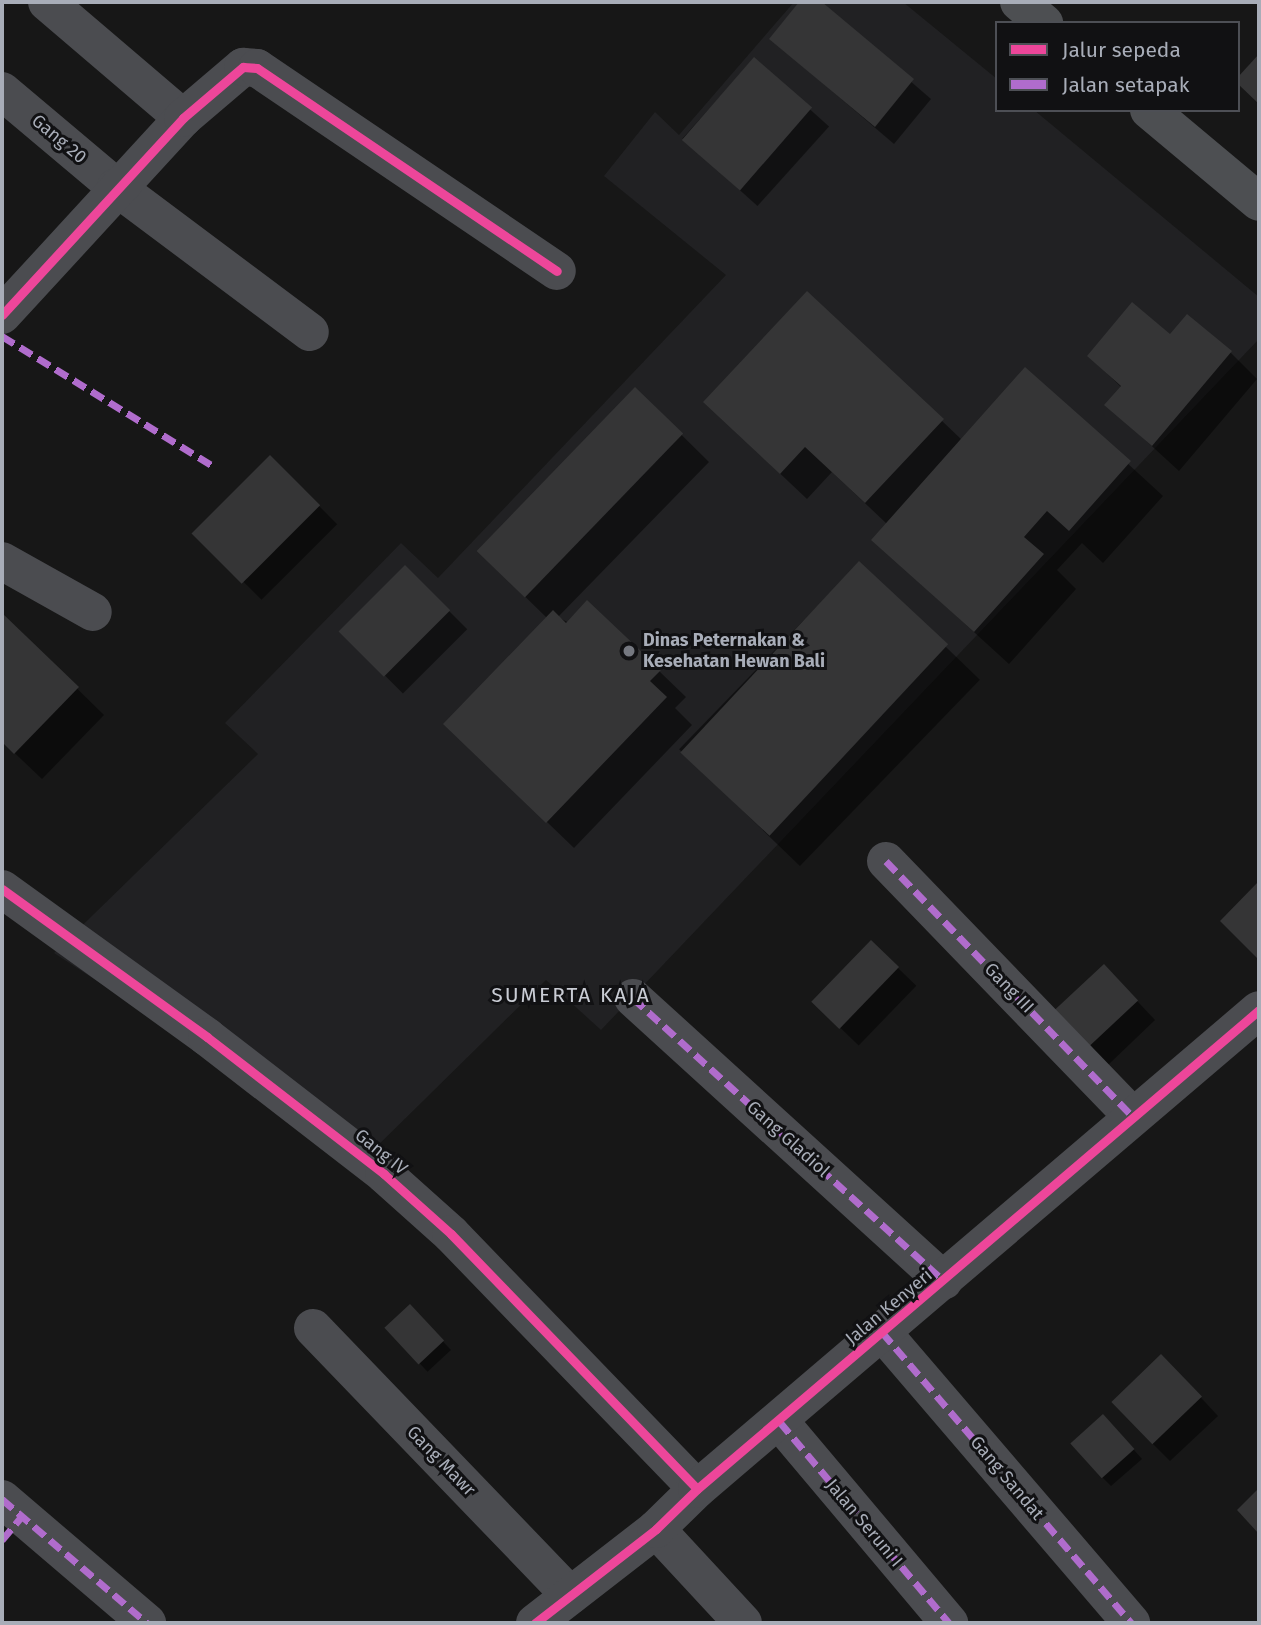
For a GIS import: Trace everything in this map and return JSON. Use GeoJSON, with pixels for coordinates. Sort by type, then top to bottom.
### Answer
{"type":"FeatureCollection","features":[{"type":"Feature","properties":{"kind":"main road"},"geometry":{"type":"LineString","coordinates":[[1019,2],[1042,21]]}},
{"type":"Feature","properties":{"kind":"main road"},"geometry":{"type":"LineString","coordinates":[[1151,112],[1259,202]]}},
{"type":"Feature","properties":{"kind":"street"},"geometry":{"type":"LineString","coordinates":[[47,2],[183,118]]}},
{"type":"Feature","properties":{"kind":"street"},"geometry":{"type":"LineString","coordinates":[[2,315],[116,187],[183,118],[234,72],[257,68],[556,271]]}},
{"type":"Feature","properties":{"kind":"street","name":"Gang 20"},"geometry":{"type":"LineString","coordinates":[[2,91],[116,187],[310,331]]}},
{"type":"Feature","properties":{"kind":"street"},"geometry":{"type":"LineString","coordinates":[[2,561],[93,612]]}},
{"type":"Feature","properties":{"kind":"street","name":"Gang III"},"geometry":{"type":"LineString","coordinates":[[886,861],[1132,1116]]}},
{"type":"Feature","properties":{"kind":"street","name":"Gang IV"},"geometry":{"type":"LineString","coordinates":[[2,889],[207,1037],[384,1174],[451,1234],[697,1489]]}},
{"type":"Feature","properties":{"kind":"street","name":"Gang Gladiol"},"geometry":{"type":"LineString","coordinates":[[633,998],[944,1281]]}},
{"type":"Feature","properties":{"kind":"street","name":"Jalan Kenyeri"},"geometry":{"type":"LineString","coordinates":[[535,1623],[656,1530],[697,1489],[780,1422],[1132,1116],[1259,1010]]}},
{"type":"Feature","properties":{"kind":"street","name":"Gang Mawr"},"geometry":{"type":"LineString","coordinates":[[313,1328],[570,1595]]}},
{"type":"Feature","properties":{"kind":"street","name":"Gang Sandat"},"geometry":{"type":"LineString","coordinates":[[882,1332],[1131,1623]]}},
{"type":"Feature","properties":{"kind":"street","name":"Jalan Seruni I"},"geometry":{"type":"LineString","coordinates":[[780,1422],[949,1623]]}},
{"type":"Feature","properties":{"kind":"street"},"geometry":{"type":"LineString","coordinates":[[8,1519],[147,1623]]}},
{"type":"Feature","properties":{"kind":"street"},"geometry":{"type":"LineString","coordinates":[[656,1530],[743,1623]]}},
{"type":"Feature","properties":{"kind":"shaded area","name":"Dinas Peternakan & Kesehatan Hewan Bali"},"geometry":{"type":"Polygon","coordinates":[[[794,2],[903,2],[995,77],[995,112],[1036,112],[1259,297],[1259,339],[601,1030],[546,980],[361,1162],[289,1106],[54,953],[258,754],[225,723],[401,543],[438,578],[726,275],[604,176],[655,112],[679,135],[794,2]]]}},
{"type":"Feature","properties":{"kind":"building"},"geometry":{"type":"Polygon","coordinates":[[[799,2],[822,2],[914,79],[875,127],[769,39],[799,2]]]}},
{"type":"Feature","properties":{"kind":"building"},"geometry":{"type":"Polygon","coordinates":[[[1259,54],[1259,104],[1240,86],[1240,75],[1259,54]]]}},
{"type":"Feature","properties":{"kind":"building"},"geometry":{"type":"Polygon","coordinates":[[[754,57],[812,108],[740,191],[682,140],[754,57]]]}},
{"type":"Feature","properties":{"kind":"building"},"geometry":{"type":"Polygon","coordinates":[[[807,291],[944,419],[865,503],[805,447],[780,474],[703,402],[807,291]]]}},
{"type":"Feature","properties":{"kind":"building"},"geometry":{"type":"Polygon","coordinates":[[[1132,302],[1170,334],[1187,314],[1232,351],[1152,446],[1104,405],[1121,386],[1087,356],[1132,302]]]}},
{"type":"Feature","properties":{"kind":"building"},"geometry":{"type":"Polygon","coordinates":[[[1025,367],[1131,461],[1069,531],[1047,511],[1024,537],[1044,554],[974,632],[871,540],[1025,367]]]}},
{"type":"Feature","properties":{"kind":"building"},"geometry":{"type":"Polygon","coordinates":[[[635,387],[683,434],[525,598],[477,551],[635,387]]]}},
{"type":"Feature","properties":{"kind":"building"},"geometry":{"type":"Polygon","coordinates":[[[270,455],[320,505],[242,584],[192,533],[270,455]]]}},
{"type":"Feature","properties":{"kind":"building"},"geometry":{"type":"Polygon","coordinates":[[[859,561],[948,644],[770,836],[680,753],[859,561]]]}},
{"type":"Feature","properties":{"kind":"building"},"geometry":{"type":"Polygon","coordinates":[[[405,565],[450,610],[384,677],[339,631],[405,565]]]}},
{"type":"Feature","properties":{"kind":"building"},"geometry":{"type":"Polygon","coordinates":[[[587,600],[661,670],[650,681],[667,697],[546,823],[443,724],[553,610],[566,623],[587,600]]]}},
{"type":"Feature","properties":{"kind":"building"},"geometry":{"type":"Polygon","coordinates":[[[2,613],[79,687],[14,754],[2,742],[2,613]]]}},
{"type":"Feature","properties":{"kind":"building"},"geometry":{"type":"Polygon","coordinates":[[[1259,881],[1259,960],[1220,921],[1259,881]]]}},
{"type":"Feature","properties":{"kind":"building"},"geometry":{"type":"Polygon","coordinates":[[[871,940],[899,967],[839,1029],[811,1002],[871,940]]]}},
{"type":"Feature","properties":{"kind":"building"},"geometry":{"type":"Polygon","coordinates":[[[1104,964],[1138,1001],[1088,1048],[1054,1011],[1104,964]]]}},
{"type":"Feature","properties":{"kind":"building"},"geometry":{"type":"Polygon","coordinates":[[[410,1304],[444,1341],[419,1364],[384,1328],[410,1304]]]}},
{"type":"Feature","properties":{"kind":"building"},"geometry":{"type":"Polygon","coordinates":[[[1161,1354],[1202,1396],[1152,1444],[1111,1402],[1161,1354]]]}},
{"type":"Feature","properties":{"kind":"building"},"geometry":{"type":"Polygon","coordinates":[[[1103,1414],[1134,1449],[1102,1478],[1070,1443],[1103,1414]]]}},
{"type":"Feature","properties":{"kind":"building"},"geometry":{"type":"Polygon","coordinates":[[[1259,1488],[1259,1534],[1237,1510],[1259,1488]]]}},
{"type":"Feature","properties":{"kind":"marked path"},"geometry":{"type":"LineString","coordinates":[[2,336],[212,465]]}},
{"type":"Feature","properties":{"kind":"marked path"},"geometry":{"type":"LineString","coordinates":[[886,861],[1132,1116]]}},
{"type":"Feature","properties":{"kind":"marked path"},"geometry":{"type":"LineString","coordinates":[[633,998],[944,1281]]}},
{"type":"Feature","properties":{"kind":"marked path"},"geometry":{"type":"LineString","coordinates":[[882,1332],[1131,1623]]}},
{"type":"Feature","properties":{"kind":"marked path"},"geometry":{"type":"LineString","coordinates":[[780,1422],[949,1623]]}},
{"type":"Feature","properties":{"kind":"marked path"},"geometry":{"type":"LineString","coordinates":[[2,1499],[147,1623]]}},
{"type":"Feature","properties":{"kind":"marked path"},"geometry":{"type":"LineString","coordinates":[[2,1540],[22,1516]]}},
{"type":"Feature","properties":{"kind":"cycle path"},"geometry":{"type":"LineString","coordinates":[[2,315],[183,118],[243,67],[257,68],[557,271]]}},
{"type":"Feature","properties":{"kind":"cycle path"},"geometry":{"type":"LineString","coordinates":[[2,889],[207,1037],[384,1174],[451,1234],[697,1489]]}},
{"type":"Feature","properties":{"kind":"cycle path"},"geometry":{"type":"LineString","coordinates":[[535,1623],[656,1529],[697,1489],[1259,1010]]}},
{"type":"Feature","properties":{"kind":"place","name":"Dinas Peternakan & Kesehatan Hewan Bali"},"geometry":{"type":"Point","coordinates":[629,651]}},
{"type":"Feature","properties":{"kind":"district","name":"SUMERTA KAJA"},"geometry":{"type":"Point","coordinates":[571,995]}}]}
